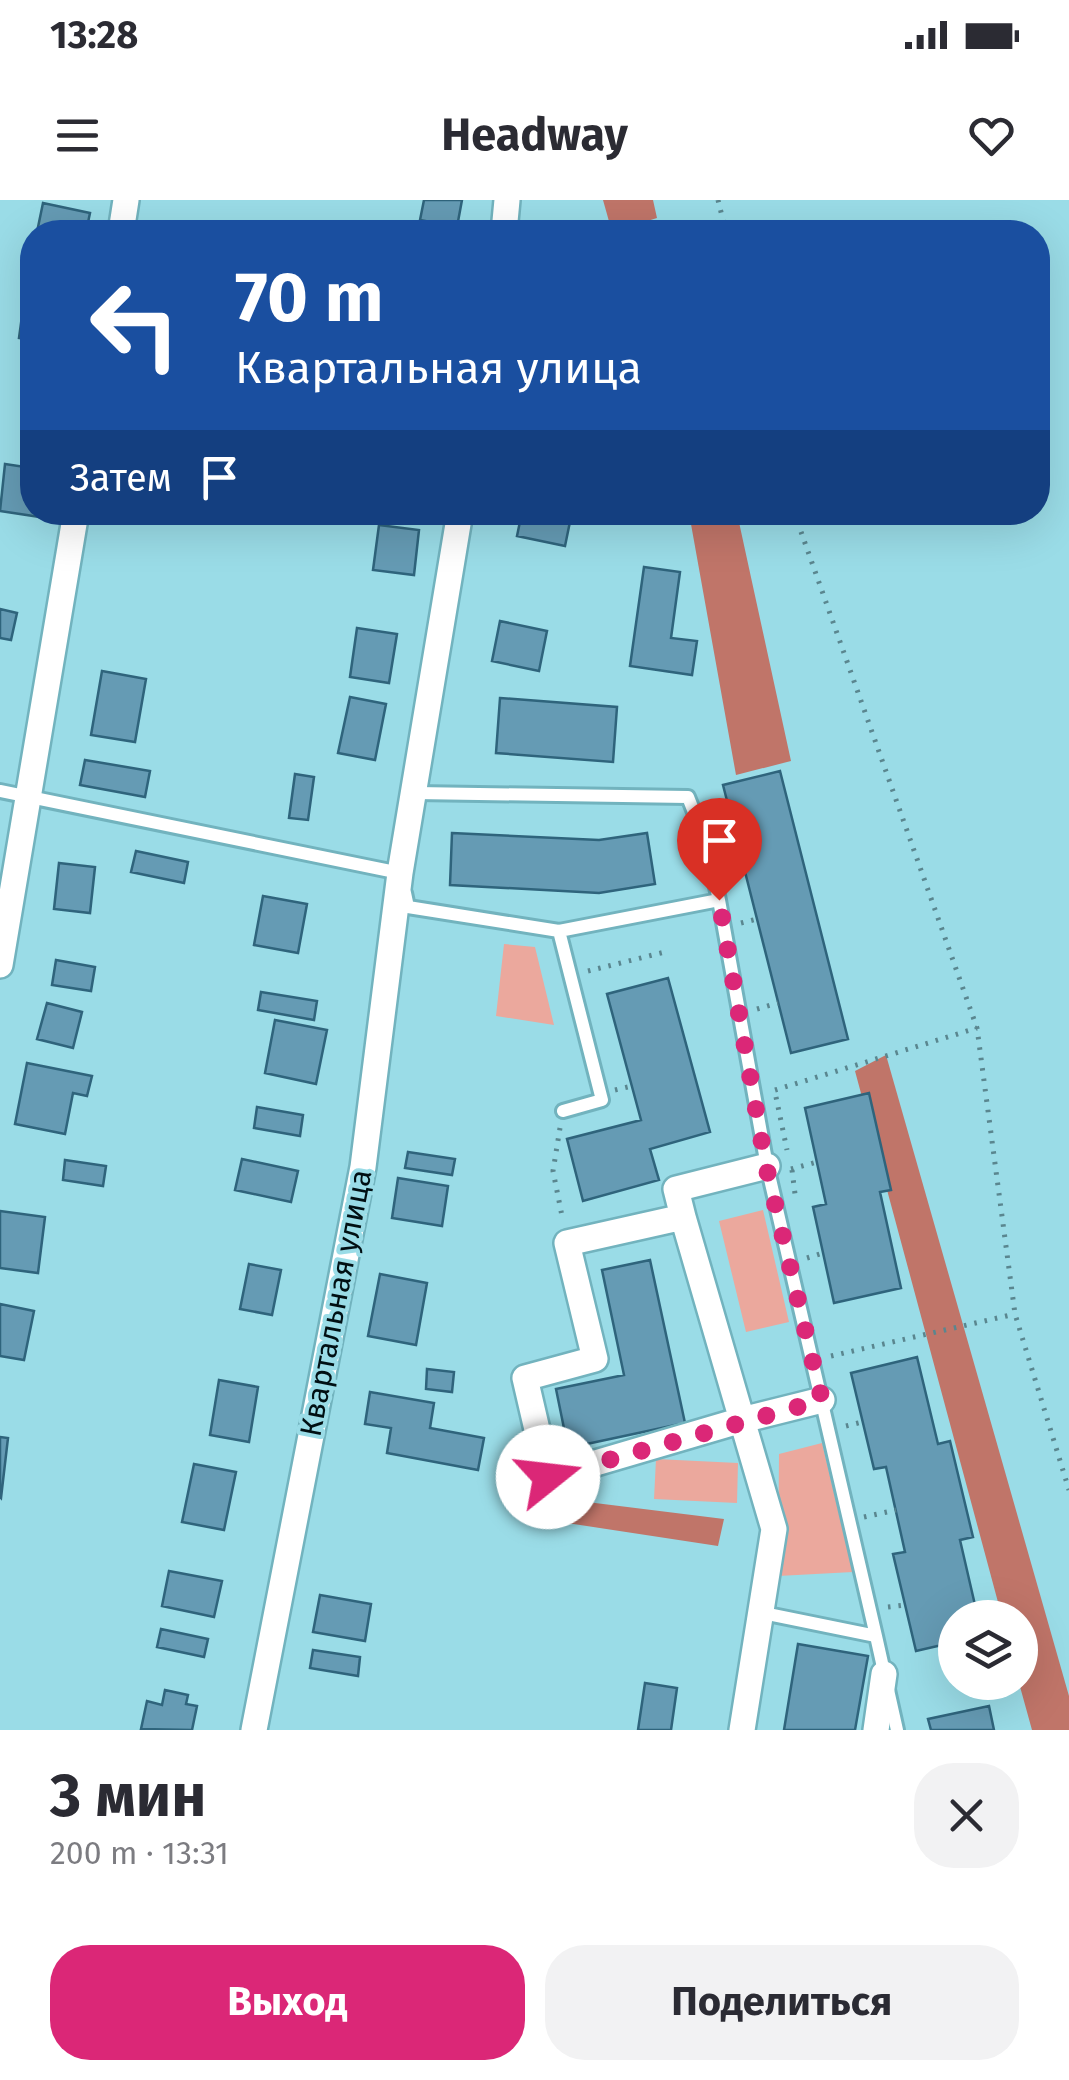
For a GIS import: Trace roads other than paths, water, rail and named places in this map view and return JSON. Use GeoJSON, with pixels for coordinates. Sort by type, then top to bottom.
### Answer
{"type":"FeatureCollection","features":[{"type":"Feature","properties":{"kind":"street"},"geometry":{"type":"LineString","coordinates":[[0,966],[74,525]]}},
{"type":"Feature","properties":{"kind":"street","name":"Квартальная улица"},"geometry":{"type":"LineString","coordinates":[[254,1730],[363,1167],[400,873],[458,525]]}},
{"type":"Feature","properties":{"kind":"street"},"geometry":{"type":"LineString","coordinates":[[742,1730],[774,1529],[676,1189],[766,1166]]}},
{"type":"Feature","properties":{"kind":"street"},"geometry":{"type":"LineString","coordinates":[[683,1217],[567,1243],[595,1359],[526,1378],[548,1477],[822,1400]]}},
{"type":"Feature","properties":{"kind":"street"},"geometry":{"type":"LineString","coordinates":[[876,1730],[884,1674]]}},
{"type":"Feature","properties":{"kind":"lane"},"geometry":{"type":"LineString","coordinates":[[0,791],[400,873],[408,907],[559,931],[719,900]]}},
{"type":"Feature","properties":{"kind":"lane"},"geometry":{"type":"LineString","coordinates":[[416,793],[688,797],[705,840],[719,900],[766,1166],[897,1730]]}},
{"type":"Feature","properties":{"kind":"lane"},"geometry":{"type":"LineString","coordinates":[[559,931],[602,1100],[564,1110]]}},
{"type":"Feature","properties":{"kind":"lane"},"geometry":{"type":"LineString","coordinates":[[763,1613],[876,1636]]}}]}
